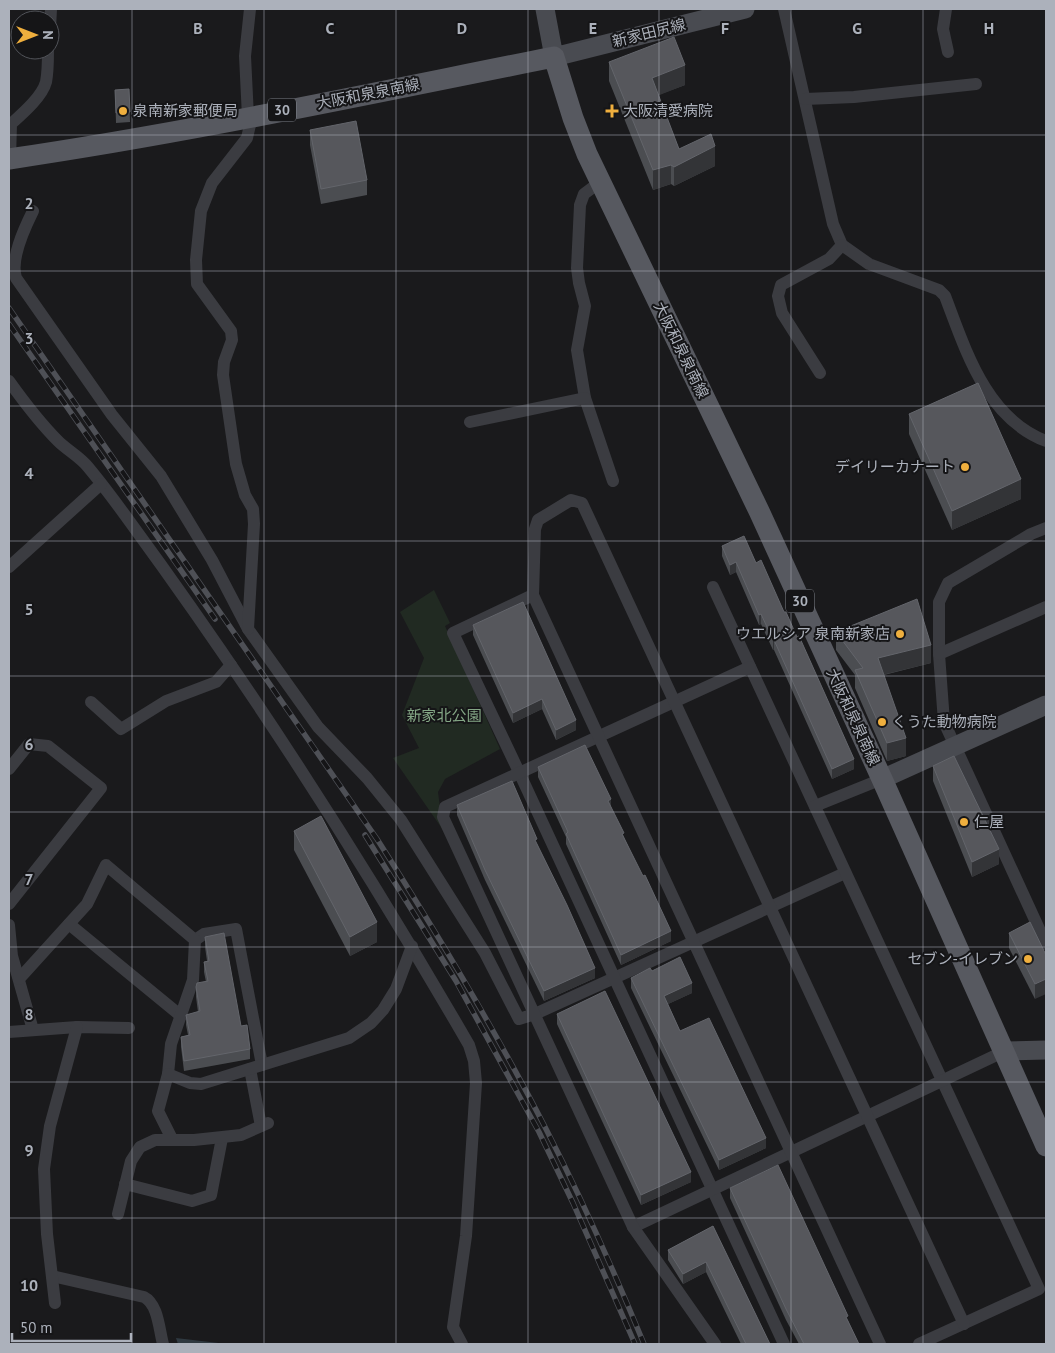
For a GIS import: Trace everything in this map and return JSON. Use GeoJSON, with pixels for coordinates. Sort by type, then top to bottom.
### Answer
{"type":"FeatureCollection","features":[{"type":"Feature","properties":{"kind":"main road","name":"大阪和泉泉南線"},"geometry":{"type":"LineString","coordinates":[[10,159],[68,151],[554,56],[573,118],[587,154],[758,511],[882,779],[1046,1146]]}},
{"type":"Feature","properties":{"kind":"street"},"geometry":{"type":"LineString","coordinates":[[248,629],[254,524],[253,509],[245,495],[236,464],[223,375],[224,362],[232,340],[231,331],[197,284],[196,260],[201,211],[212,183],[247,138],[250,116],[245,56],[250,9]]}},
{"type":"Feature","properties":{"kind":"street"},"geometry":{"type":"LineString","coordinates":[[544,9],[554,56]]}},
{"type":"Feature","properties":{"kind":"street","name":"新家田尻線"},"geometry":{"type":"LineString","coordinates":[[554,56],[745,9]]}},
{"type":"Feature","properties":{"kind":"street"},"geometry":{"type":"LineString","coordinates":[[784,9],[833,224],[842,245],[869,264],[939,290],[945,296],[972,364],[990,394],[1010,420],[1030,434],[1046,441]]}},
{"type":"Feature","properties":{"kind":"street"},"geometry":{"type":"LineString","coordinates":[[946,9],[943,29],[948,52]]}},
{"type":"Feature","properties":{"kind":"street"},"geometry":{"type":"LineString","coordinates":[[10,159],[11,124],[25,112],[42,90],[46,82],[47,60]]}},
{"type":"Feature","properties":{"kind":"street"},"geometry":{"type":"LineString","coordinates":[[804,99],[854,97],[976,84]]}},
{"type":"Feature","properties":{"kind":"street"},"geometry":{"type":"LineString","coordinates":[[600,182],[584,194],[580,204],[577,268],[585,306],[577,350],[585,398],[613,482]]}},
{"type":"Feature","properties":{"kind":"street"},"geometry":{"type":"LineString","coordinates":[[33,211],[14,260],[13,269],[16,278],[112,415],[161,476],[212,560],[248,629],[318,727],[367,778],[401,820],[484,953],[520,1019],[535,1014],[845,873]]}},
{"type":"Feature","properties":{"kind":"street"},"geometry":{"type":"LineString","coordinates":[[820,373],[782,313],[778,296],[781,285],[830,259],[842,245]]}},
{"type":"Feature","properties":{"kind":"street"},"geometry":{"type":"LineString","coordinates":[[9,381],[39,422],[87,466],[130,522],[231,665],[346,839],[412,946],[469,1045],[474,1061],[476,1082],[466,1236],[453,1327],[462,1344]]}},
{"type":"Feature","properties":{"kind":"street"},"geometry":{"type":"LineString","coordinates":[[470,422],[585,398]]}},
{"type":"Feature","properties":{"kind":"street"},"geometry":{"type":"LineString","coordinates":[[9,567],[101,484]]}},
{"type":"Feature","properties":{"kind":"street"},"geometry":{"type":"LineString","coordinates":[[880,1344],[533,596],[535,529],[538,520],[571,500],[582,503],[964,1324]]}},
{"type":"Feature","properties":{"kind":"street"},"geometry":{"type":"LineString","coordinates":[[1046,528],[1031,534],[948,584],[939,602],[939,654],[944,722],[1046,944]]}},
{"type":"Feature","properties":{"kind":"street"},"geometry":{"type":"LineString","coordinates":[[713,587],[1038,1289],[919,1344]]}},
{"type":"Feature","properties":{"kind":"street"},"geometry":{"type":"LineString","coordinates":[[533,596],[453,632],[520,772],[784,1344]]}},
{"type":"Feature","properties":{"kind":"street"},"geometry":{"type":"LineString","coordinates":[[939,654],[1046,607]]}},
{"type":"Feature","properties":{"kind":"street"},"geometry":{"type":"LineString","coordinates":[[91,702],[121,729],[166,701],[216,682],[231,665]]}},
{"type":"Feature","properties":{"kind":"street"},"geometry":{"type":"LineString","coordinates":[[715,1344],[633,1227],[443,817],[445,806],[750,667]]}},
{"type":"Feature","properties":{"kind":"street"},"geometry":{"type":"LineString","coordinates":[[814,806],[882,779],[1046,705]]}},
{"type":"Feature","properties":{"kind":"street"},"geometry":{"type":"LineString","coordinates":[[9,769],[29,744],[48,746],[101,788],[9,904]]}},
{"type":"Feature","properties":{"kind":"street"},"geometry":{"type":"LineString","coordinates":[[19,978],[87,904],[106,865],[195,940]]}},
{"type":"Feature","properties":{"kind":"street"},"geometry":{"type":"LineString","coordinates":[[68,924],[181,1016]]}},
{"type":"Feature","properties":{"kind":"street"},"geometry":{"type":"LineString","coordinates":[[9,926],[12,956],[33,1030]]}},
{"type":"Feature","properties":{"kind":"street"},"geometry":{"type":"LineString","coordinates":[[118,1214],[131,1162],[140,1147],[155,1140],[194,1140],[241,1135],[264,1125],[236,930],[204,934],[195,940]]}},
{"type":"Feature","properties":{"kind":"street"},"geometry":{"type":"LineString","coordinates":[[172,1139],[158,1111],[168,1074],[171,1044],[194,980],[195,940]]}},
{"type":"Feature","properties":{"kind":"street"},"geometry":{"type":"LineString","coordinates":[[168,1074],[190,1083],[201,1084],[349,1038],[371,1023],[383,1010],[396,989],[412,946]]}},
{"type":"Feature","properties":{"kind":"street"},"geometry":{"type":"LineString","coordinates":[[55,1303],[47,1234],[44,1169],[50,1126],[77,1027]]}},
{"type":"Feature","properties":{"kind":"street"},"geometry":{"type":"LineString","coordinates":[[9,1032],[77,1027],[129,1028]]}},
{"type":"Feature","properties":{"kind":"street"},"geometry":{"type":"LineString","coordinates":[[633,1227],[1005,1051],[1046,1050]]}},
{"type":"Feature","properties":{"kind":"street"},"geometry":{"type":"LineString","coordinates":[[125,1184],[192,1201],[211,1195],[222,1138]]}},
{"type":"Feature","properties":{"kind":"street"},"geometry":{"type":"LineString","coordinates":[[52,1276],[150,1300],[163,1344]]}},
{"type":"Feature","properties":{"kind":"green space","name":"新家北公園"},"geometry":{"type":"Polygon","coordinates":[[[434,590],[450,623],[445,626],[500,749],[445,779],[438,792],[443,830],[393,758],[419,748],[402,715],[424,658],[400,612],[434,590]]]}},
{"type":"Feature","properties":{"kind":"shaded area"},"geometry":{"type":"Polygon","coordinates":[[[176,1338],[227,1344],[178,1344],[176,1338]]]}},
{"type":"Feature","properties":{"kind":"building"},"geometry":{"type":"Polygon","coordinates":[[[674,37],[685,65],[652,78],[679,149],[711,134],[715,146],[674,167],[671,165],[653,170],[609,62],[674,37]]]}},
{"type":"Feature","properties":{"kind":"building"},"geometry":{"type":"Polygon","coordinates":[[[129,89],[130,112],[116,113],[115,90],[129,89]]]}},
{"type":"Feature","properties":{"kind":"building"},"geometry":{"type":"Polygon","coordinates":[[[356,121],[367,180],[321,189],[310,130],[356,121]]]}},
{"type":"Feature","properties":{"kind":"building","name":"デイリーカナート"},"geometry":{"type":"Polygon","coordinates":[[[978,383],[1021,479],[952,511],[909,414],[978,383]]]}},
{"type":"Feature","properties":{"kind":"building"},"geometry":{"type":"Polygon","coordinates":[[[744,536],[756,563],[761,560],[784,612],[786,612],[797,637],[799,636],[854,759],[832,769],[774,640],[761,614],[759,615],[736,562],[730,565],[722,546],[744,536]]]}},
{"type":"Feature","properties":{"kind":"building"},"geometry":{"type":"Polygon","coordinates":[[[917,599],[931,645],[878,658],[906,738],[887,743],[855,670],[863,668],[836,632],[917,599]]]}},
{"type":"Feature","properties":{"kind":"building"},"geometry":{"type":"Polygon","coordinates":[[[523,602],[576,720],[556,730],[542,699],[513,713],[473,625],[523,602]]]}},
{"type":"Feature","properties":{"kind":"building"},"geometry":{"type":"Polygon","coordinates":[[[585,745],[611,799],[608,801],[624,833],[622,834],[643,876],[645,875],[671,931],[621,955],[538,767],[585,745]]]}},
{"type":"Feature","properties":{"kind":"building","name":"仁屋"},"geometry":{"type":"Polygon","coordinates":[[[954,756],[999,849],[972,862],[933,766],[954,756]]]}},
{"type":"Feature","properties":{"kind":"building"},"geometry":{"type":"Polygon","coordinates":[[[512,781],[537,839],[535,840],[595,968],[544,991],[485,870],[457,805],[512,781]]]}},
{"type":"Feature","properties":{"kind":"building"},"geometry":{"type":"Polygon","coordinates":[[[321,816],[377,922],[350,937],[294,831],[321,816]]]}},
{"type":"Feature","properties":{"kind":"building"},"geometry":{"type":"Polygon","coordinates":[[[1030,922],[1046,955],[1046,979],[1035,984],[1009,933],[1030,922]]]}},
{"type":"Feature","properties":{"kind":"building"},"geometry":{"type":"Polygon","coordinates":[[[224,933],[241,1026],[247,1025],[250,1049],[184,1061],[181,1037],[190,1035],[186,1015],[200,1011],[197,983],[208,981],[204,962],[209,961],[205,937],[224,933]]]}},
{"type":"Feature","properties":{"kind":"building"},"geometry":{"type":"Polygon","coordinates":[[[680,957],[692,983],[664,996],[680,1031],[709,1018],[766,1138],[719,1160],[631,978],[650,968],[652,971],[680,957]]]}},
{"type":"Feature","properties":{"kind":"building"},"geometry":{"type":"Polygon","coordinates":[[[605,991],[691,1172],[641,1195],[557,1014],[605,991]]]}},
{"type":"Feature","properties":{"kind":"building"},"geometry":{"type":"Polygon","coordinates":[[[778,1165],[848,1316],[846,1317],[859,1344],[804,1344],[730,1188],[778,1165]]]}},
{"type":"Feature","properties":{"kind":"building"},"geometry":{"type":"Polygon","coordinates":[[[713,1226],[770,1344],[746,1344],[706,1262],[683,1274],[668,1250],[713,1226]]]}},
{"type":"Feature","properties":{"kind":"railway"},"geometry":{"type":"LineString","coordinates":[[9,308],[377,839],[421,910],[526,1090],[597,1234],[644,1344]]}},
{"type":"Feature","properties":{"kind":"railway"},"geometry":{"type":"LineString","coordinates":[[9,324],[215,619]]}},
{"type":"Feature","properties":{"kind":"railway"},"geometry":{"type":"LineString","coordinates":[[365,835],[456,981],[539,1132],[573,1203],[635,1344]]}},
{"type":"Feature","properties":{"kind":"place","name":"泉南新家郵便局"},"geometry":{"type":"Point","coordinates":[123,111]}},
{"type":"Feature","properties":{"kind":"place","name":"大阪清愛病院"},"geometry":{"type":"Point","coordinates":[612,111]}},
{"type":"Feature","properties":{"kind":"place","name":"デイリーカナート"},"geometry":{"type":"Point","coordinates":[965,467]}},
{"type":"Feature","properties":{"kind":"place","name":"ウエルシア 泉南新家店"},"geometry":{"type":"Point","coordinates":[900,634]}},
{"type":"Feature","properties":{"kind":"place","name":"くうた動物病院"},"geometry":{"type":"Point","coordinates":[882,722]}},
{"type":"Feature","properties":{"kind":"place","name":"仁屋"},"geometry":{"type":"Point","coordinates":[964,822]}},
{"type":"Feature","properties":{"kind":"place","name":"セブン-イレブン"},"geometry":{"type":"Point","coordinates":[1028,959]}}]}
